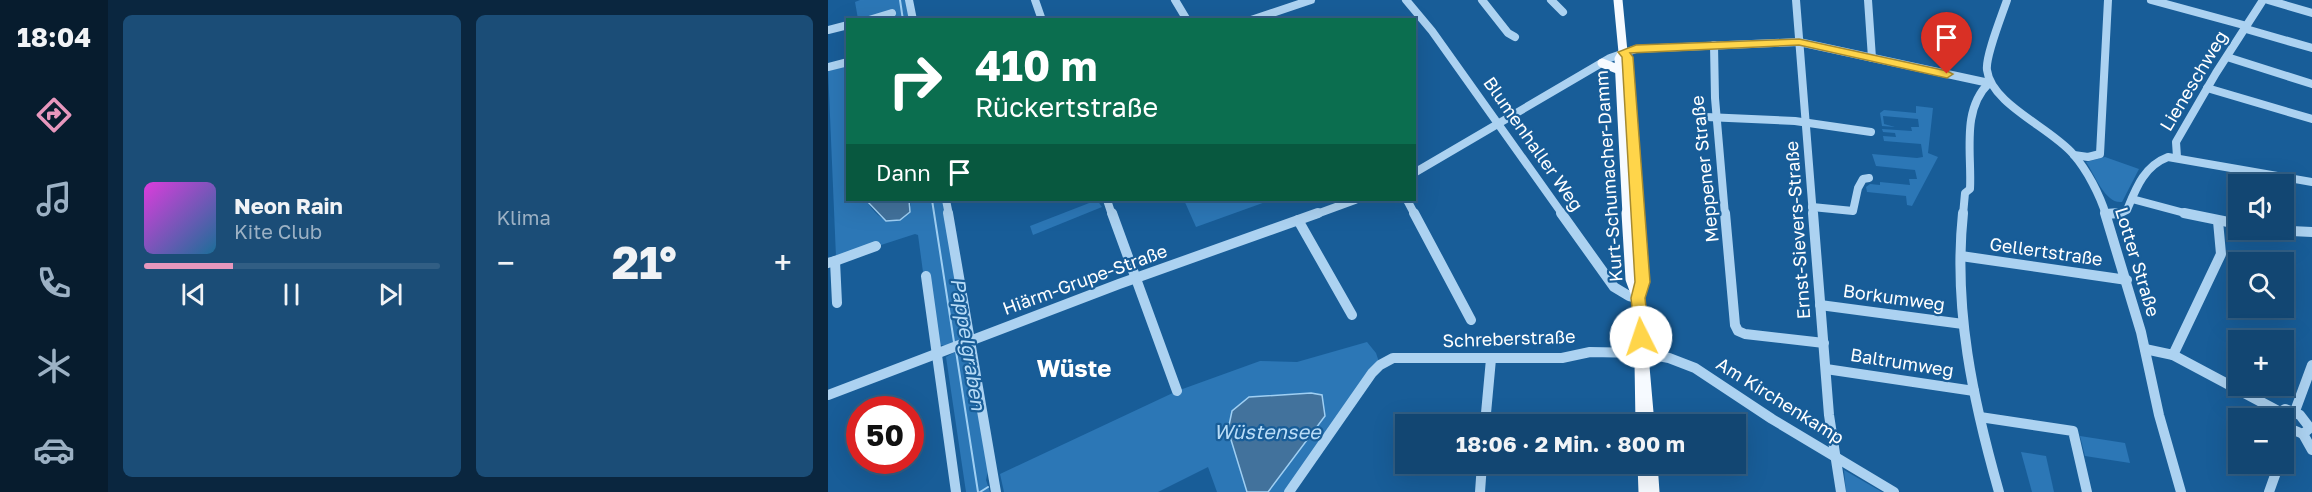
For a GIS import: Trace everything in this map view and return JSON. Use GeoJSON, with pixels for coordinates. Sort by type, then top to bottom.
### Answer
{"type":"FeatureCollection","features":[{"type":"Feature","properties":{"kind":"main road","name":"Kurt-Schumacher-Damm"},"geometry":{"type":"LineString","coordinates":[[1620,1],[1623,52],[1619,59],[1631,279],[1638,298],[1642,353]]}},
{"type":"Feature","properties":{"kind":"main road","name":"Kurt-Schumacher-Damm"},"geometry":{"type":"LineString","coordinates":[[1623,52],[1627,57],[1642,282],[1638,298]]}},
{"type":"Feature","properties":{"kind":"main road"},"geometry":{"type":"LineString","coordinates":[[1602,63],[1620,70]]}},
{"type":"Feature","properties":{"kind":"main road"},"geometry":{"type":"LineString","coordinates":[[1641,414],[1639,374],[1642,353]]}},
{"type":"Feature","properties":{"kind":"main road"},"geometry":{"type":"LineString","coordinates":[[1642,353],[1648,414]]}},
{"type":"Feature","properties":{"kind":"main road"},"geometry":{"type":"LineString","coordinates":[[1643,474],[1644,492]]}},
{"type":"Feature","properties":{"kind":"main road"},"geometry":{"type":"LineString","coordinates":[[1653,474],[1654,492]]}},
{"type":"Feature","properties":{"kind":"street"},"geometry":{"type":"LineString","coordinates":[[909,0],[913,18]]}},
{"type":"Feature","properties":{"kind":"street"},"geometry":{"type":"LineString","coordinates":[[1035,0],[1041,18]]}},
{"type":"Feature","properties":{"kind":"street"},"geometry":{"type":"LineString","coordinates":[[1175,0],[1186,18]]}},
{"type":"Feature","properties":{"kind":"street"},"geometry":{"type":"LineString","coordinates":[[1256,18],[1291,3],[1311,0]]}},
{"type":"Feature","properties":{"kind":"street","name":"Blumenhaller Weg"},"geometry":{"type":"LineString","coordinates":[[1406,0],[1423,18],[1614,287],[1629,296],[1638,298]]}},
{"type":"Feature","properties":{"kind":"street"},"geometry":{"type":"LineString","coordinates":[[1482,0],[1508,33],[1515,37]]}},
{"type":"Feature","properties":{"kind":"street"},"geometry":{"type":"LineString","coordinates":[[1551,0],[1563,12]]}},
{"type":"Feature","properties":{"kind":"street","name":"Ernst-Sievers-Straße"},"geometry":{"type":"LineString","coordinates":[[1796,0],[1820,305],[1840,492]]}},
{"type":"Feature","properties":{"kind":"street"},"geometry":{"type":"LineString","coordinates":[[1868,0],[1872,58]]}},
{"type":"Feature","properties":{"kind":"street"},"geometry":{"type":"LineString","coordinates":[[1989,83],[1986,67],[2007,0]]}},
{"type":"Feature","properties":{"kind":"street"},"geometry":{"type":"LineString","coordinates":[[2074,155],[2088,157],[2100,154],[2108,0]]}},
{"type":"Feature","properties":{"kind":"street"},"geometry":{"type":"LineString","coordinates":[[2151,0],[2312,48]]}},
{"type":"Feature","properties":{"kind":"street","name":"Lieneschweg"},"geometry":{"type":"LineString","coordinates":[[2106,214],[2121,213],[2127,210],[2149,168],[2162,158],[2177,157],[2176,142],[2263,0]]}},
{"type":"Feature","properties":{"kind":"street"},"geometry":{"type":"LineString","coordinates":[[2268,0],[2312,13]]}},
{"type":"Feature","properties":{"kind":"street"},"geometry":{"type":"LineString","coordinates":[[876,18],[892,13]]}},
{"type":"Feature","properties":{"kind":"street"},"geometry":{"type":"LineString","coordinates":[[828,30],[846,26]]}},
{"type":"Feature","properties":{"kind":"street"},"geometry":{"type":"LineString","coordinates":[[1416,172],[1602,63],[1636,48],[1799,42],[1989,83]]}},
{"type":"Feature","properties":{"kind":"street","name":"Meppener Straße"},"geometry":{"type":"LineString","coordinates":[[1714,45],[1710,117],[1733,290],[1735,325],[1738,331],[1824,343]]}},
{"type":"Feature","properties":{"kind":"street"},"geometry":{"type":"LineString","coordinates":[[2227,57],[2312,84]]}},
{"type":"Feature","properties":{"kind":"street"},"geometry":{"type":"LineString","coordinates":[[828,67],[846,62]]}},
{"type":"Feature","properties":{"kind":"street"},"geometry":{"type":"LineString","coordinates":[[1989,83],[1976,96],[1968,158],[1972,168],[1970,189],[1965,193],[1959,298],[1974,391],[1998,492]]}},
{"type":"Feature","properties":{"kind":"street","name":"Lotter Straße"},"geometry":{"type":"LineString","coordinates":[[1989,83],[2002,98],[2054,135],[2074,155],[2091,180],[2106,214],[2127,280],[2159,416],[2181,492]]}},
{"type":"Feature","properties":{"kind":"street"},"geometry":{"type":"LineString","coordinates":[[2207,88],[2312,119]]}},
{"type":"Feature","properties":{"kind":"street"},"geometry":{"type":"LineString","coordinates":[[1976,96],[1988,94],[2002,98]]}},
{"type":"Feature","properties":{"kind":"street"},"geometry":{"type":"LineString","coordinates":[[1710,117],[1750,117],[1871,132]]}},
{"type":"Feature","properties":{"kind":"street"},"geometry":{"type":"LineString","coordinates":[[2177,157],[2312,182]]}},
{"type":"Feature","properties":{"kind":"street"},"geometry":{"type":"LineString","coordinates":[[1812,207],[1854,211],[1858,188],[1863,179],[1869,178]]}},
{"type":"Feature","properties":{"kind":"street"},"geometry":{"type":"LineString","coordinates":[[2132,199],[2228,222]]}},
{"type":"Feature","properties":{"kind":"street"},"geometry":{"type":"LineString","coordinates":[[946,201],[968,341],[996,492]]}},
{"type":"Feature","properties":{"kind":"street"},"geometry":{"type":"LineString","coordinates":[[1107,201],[1177,391]]}},
{"type":"Feature","properties":{"kind":"street","name":"Hiärm-Grupe-Straße"},"geometry":{"type":"LineString","coordinates":[[828,395],[1136,278],[1352,201]]}},
{"type":"Feature","properties":{"kind":"street"},"geometry":{"type":"LineString","coordinates":[[1408,201],[1471,320]]}},
{"type":"Feature","properties":{"kind":"street"},"geometry":{"type":"LineString","coordinates":[[1298,220],[1352,315]]}},
{"type":"Feature","properties":{"kind":"street"},"geometry":{"type":"LineString","coordinates":[[2173,355],[2221,254],[2218,221]]}},
{"type":"Feature","properties":{"kind":"street"},"geometry":{"type":"LineString","coordinates":[[2294,231],[2312,232]]}},
{"type":"Feature","properties":{"kind":"street"},"geometry":{"type":"LineString","coordinates":[[837,303],[831,262],[876,246]]}},
{"type":"Feature","properties":{"kind":"street","name":"Gellertstraße"},"geometry":{"type":"LineString","coordinates":[[1960,253],[1987,260],[2127,280]]}},
{"type":"Feature","properties":{"kind":"street"},"geometry":{"type":"LineString","coordinates":[[926,276],[942,351],[956,492]]}},
{"type":"Feature","properties":{"kind":"street","name":"Borkumweg"},"geometry":{"type":"LineString","coordinates":[[1820,305],[1963,324]]}},
{"type":"Feature","properties":{"kind":"street"},"geometry":{"type":"LineString","coordinates":[[2145,349],[2173,355],[2272,408]]}},
{"type":"Feature","properties":{"kind":"street","name":"Schreberstraße"},"geometry":{"type":"LineString","coordinates":[[1289,492],[1372,372],[1393,358],[1562,358],[1590,352],[1642,353]]}},
{"type":"Feature","properties":{"kind":"street","name":"Am Kirchenkamp"},"geometry":{"type":"LineString","coordinates":[[1642,353],[1677,360],[1695,368],[1741,400],[1894,492]]}},
{"type":"Feature","properties":{"kind":"street"},"geometry":{"type":"LineString","coordinates":[[1486,414],[1491,359]]}},
{"type":"Feature","properties":{"kind":"street"},"geometry":{"type":"LineString","coordinates":[[2312,365],[2295,411],[2305,419],[2312,450]]}},
{"type":"Feature","properties":{"kind":"street","name":"Baltrumweg"},"geometry":{"type":"LineString","coordinates":[[1826,369],[1974,391]]}},
{"type":"Feature","properties":{"kind":"street"},"geometry":{"type":"LineString","coordinates":[[1980,417],[2073,431],[2087,492]]}},
{"type":"Feature","properties":{"kind":"street"},"geometry":{"type":"LineString","coordinates":[[1480,492],[1481,474]]}},
{"type":"Feature","properties":{"kind":"street"},"geometry":{"type":"LineString","coordinates":[[2269,492],[2275,474]]}},
{"type":"Feature","properties":{"kind":"shaded area"},"geometry":{"type":"Polygon","coordinates":[[[860,0],[907,0],[910,18],[890,18],[889,13],[858,18],[855,2],[860,0]]]}},
{"type":"Feature","properties":{"kind":"shaded area"},"geometry":{"type":"Polygon","coordinates":[[[846,64],[846,201],[867,201],[878,215],[893,221],[905,217],[911,205],[909,201],[943,201],[966,334],[958,341],[940,345],[929,274],[923,272],[918,235],[881,245],[880,242],[836,257],[828,69],[846,64]]]}},
{"type":"Feature","properties":{"kind":"shaded area"},"geometry":{"type":"Polygon","coordinates":[[[1916,106],[1933,108],[1928,153],[1938,157],[1912,206],[1907,205],[1906,196],[1867,192],[1866,187],[1870,184],[1880,185],[1880,182],[1910,185],[1909,179],[1917,179],[1915,170],[1876,166],[1872,154],[1923,157],[1921,144],[1884,141],[1883,136],[1896,137],[1895,133],[1883,132],[1882,129],[1912,131],[1911,127],[1919,127],[1918,119],[1883,116],[1884,124],[1895,127],[1882,126],[1880,113],[1884,110],[1916,113],[1916,106]]]}},
{"type":"Feature","properties":{"kind":"shaded area"},"geometry":{"type":"Polygon","coordinates":[[[2105,157],[2139,169],[2122,202],[2106,194],[2086,162],[2105,157]]]}},
{"type":"Feature","properties":{"kind":"shaded area"},"geometry":{"type":"Polygon","coordinates":[[[1094,201],[1098,201],[1102,207],[1033,235],[1030,226],[1094,201]]]}},
{"type":"Feature","properties":{"kind":"shaded area"},"geometry":{"type":"Polygon","coordinates":[[[1184,201],[1268,201],[1196,227],[1184,201]]]}},
{"type":"Feature","properties":{"kind":"shaded area"},"geometry":{"type":"Polygon","coordinates":[[[1367,342],[1376,353],[1380,365],[1289,492],[1268,492],[1325,416],[1228,430],[1247,492],[1217,492],[1208,467],[1158,492],[1004,492],[1000,474],[1177,391],[1260,361],[1297,362],[1367,342]]]}},
{"type":"Feature","properties":{"kind":"shaded area"},"geometry":{"type":"Polygon","coordinates":[[[962,348],[967,350],[988,471],[986,480],[990,492],[966,492],[946,357],[962,348]]]}},
{"type":"Feature","properties":{"kind":"shaded area"},"geometry":{"type":"Polygon","coordinates":[[[2080,436],[2125,443],[2130,463],[2085,456],[2080,436]]]}},
{"type":"Feature","properties":{"kind":"shaded area"},"geometry":{"type":"Polygon","coordinates":[[[2021,452],[2046,456],[2054,492],[2032,492],[2021,452]]]}},
{"type":"Feature","properties":{"kind":"shaded area"},"geometry":{"type":"Polygon","coordinates":[[[1844,470],[1882,492],[1846,492],[1844,470]]]}},
{"type":"Feature","properties":{"kind":"water"},"geometry":{"type":"Polygon","coordinates":[[[867,201],[909,201],[910,212],[900,220],[886,221],[867,201]]]}},
{"type":"Feature","properties":{"kind":"water","name":"Wüstensee"},"geometry":{"type":"Polygon","coordinates":[[[1311,393],[1322,395],[1325,416],[1268,492],[1247,492],[1228,430],[1232,411],[1249,397],[1311,393]]]}},
{"type":"Feature","properties":{"kind":"waterway","name":"Pappelgraben"},"geometry":{"type":"LineString","coordinates":[[900,0],[903,18]]}},
{"type":"Feature","properties":{"kind":"waterway","name":"Pappelgraben"},"geometry":{"type":"LineString","coordinates":[[932,201],[954,342]]}},
{"type":"Feature","properties":{"kind":"waterway","name":"Pappelgraben"},"geometry":{"type":"LineString","coordinates":[[956,351],[978,492]]}},
{"type":"Feature","properties":{"kind":"waterway"},"geometry":{"type":"LineString","coordinates":[[980,492],[988,487]]}},
{"type":"Feature","properties":{"kind":"district","name":"Wüste"},"geometry":{"type":"Point","coordinates":[1074,369]}},
{"type":"Feature","properties":{"kind":"route"},"geometry":{"type":"LineString","coordinates":[[1641,337],[1638,298],[1642,290],[1642,282],[1627,57],[1623,52],[1636,48],[1799,42],[1947,74]]}}]}
